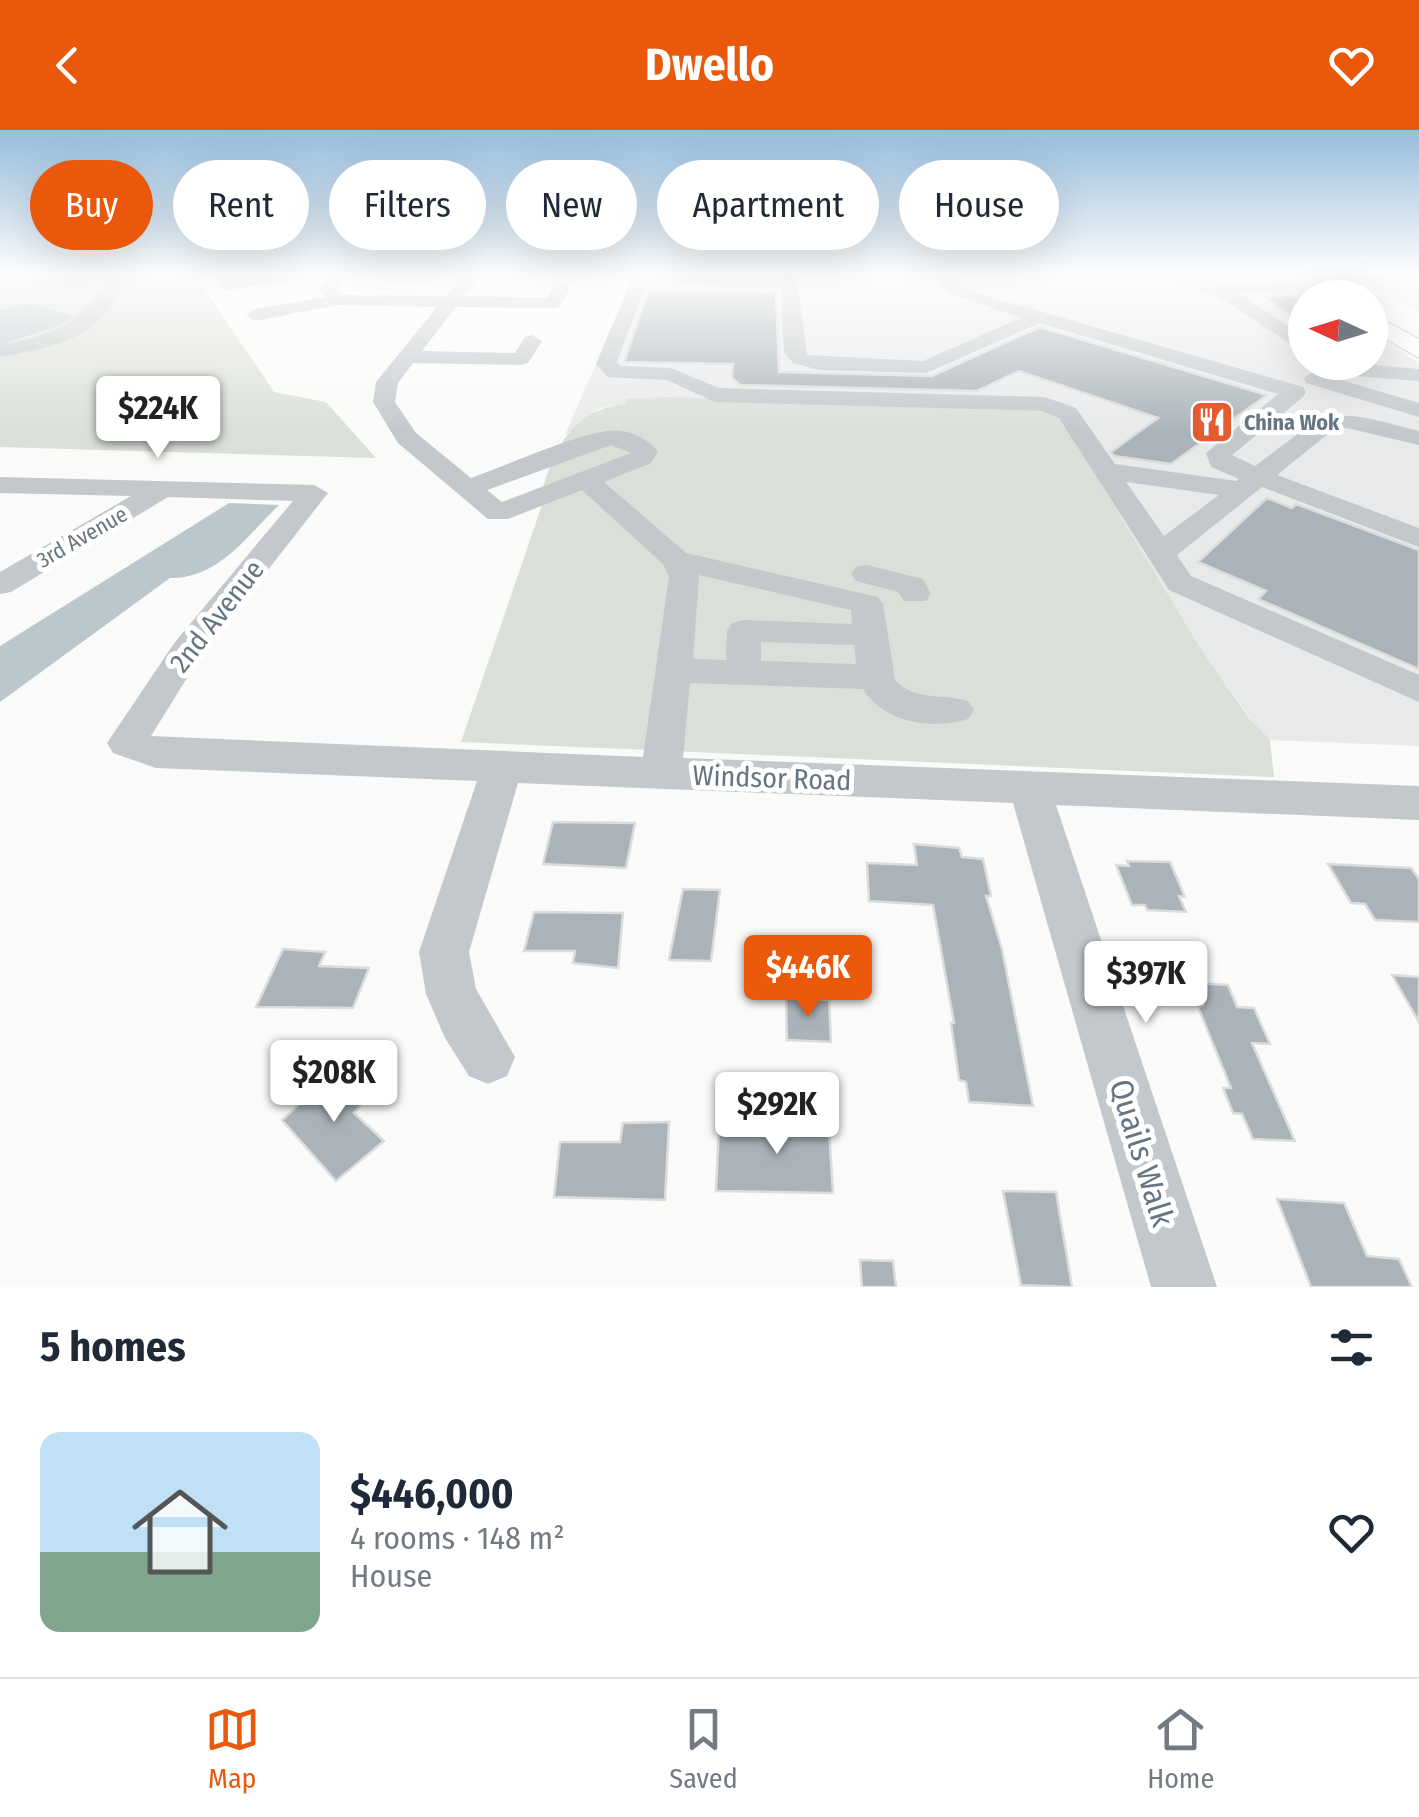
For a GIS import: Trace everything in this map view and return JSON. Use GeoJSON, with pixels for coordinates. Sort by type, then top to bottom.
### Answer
{"type":"FeatureCollection","features":[{"type":"Feature","properties":{"kind":"main road"},"geometry":{"type":"LineString","coordinates":[[1388,331],[1419,350]]}},
{"type":"Feature","properties":{"kind":"street"},"geometry":{"type":"LineString","coordinates":[[0,351],[77,326]]}},
{"type":"Feature","properties":{"kind":"street"},"geometry":{"type":"LineString","coordinates":[[431,326],[387,382],[384,402],[407,438],[498,514],[642,458],[644,451],[622,438],[608,438],[468,488]]}},
{"type":"Feature","properties":{"kind":"street"},"geometry":{"type":"LineString","coordinates":[[621,326],[606,364],[616,372],[671,374],[715,394],[1044,404],[1068,413],[1180,583],[1419,689]]}},
{"type":"Feature","properties":{"kind":"street"},"geometry":{"type":"LineString","coordinates":[[792,326],[794,352],[800,359],[819,364],[926,367],[1019,326]]}},
{"type":"Feature","properties":{"kind":"street"},"geometry":{"type":"LineString","coordinates":[[1081,326],[1288,370]]}},
{"type":"Feature","properties":{"kind":"street"},"geometry":{"type":"LineString","coordinates":[[406,357],[521,359],[532,341]]}},
{"type":"Feature","properties":{"kind":"street"},"geometry":{"type":"LineString","coordinates":[[1388,375],[1419,375]]}},
{"type":"Feature","properties":{"kind":"street"},"geometry":{"type":"LineString","coordinates":[[1252,484],[1220,462],[1219,453],[1306,380]]}},
{"type":"Feature","properties":{"kind":"street"},"geometry":{"type":"LineString","coordinates":[[1320,380],[1375,416],[1419,434]]}},
{"type":"Feature","properties":{"kind":"street"},"geometry":{"type":"LineString","coordinates":[[1327,380],[1419,410]]}},
{"type":"Feature","properties":{"kind":"street"},"geometry":{"type":"LineString","coordinates":[[1375,416],[1419,422]]}},
{"type":"Feature","properties":{"kind":"street"},"geometry":{"type":"LineString","coordinates":[[1161,553],[1327,424],[1347,422],[1419,434]]}},
{"type":"Feature","properties":{"kind":"street"},"geometry":{"type":"LineString","coordinates":[[1107,471],[1252,484],[1419,538]]}},
{"type":"Feature","properties":{"kind":"street"},"geometry":{"type":"LineString","coordinates":[[586,480],[676,560],[685,578],[661,774]]}},
{"type":"Feature","properties":{"kind":"street"},"geometry":{"type":"LineString","coordinates":[[0,485],[163,490]]}},
{"type":"Feature","properties":{"kind":"street","name":"2nd Avenue"},"geometry":{"type":"LineString","coordinates":[[128,743],[187,650],[314,493],[163,490]]}},
{"type":"Feature","properties":{"kind":"street","name":"3rd Avenue"},"geometry":{"type":"LineString","coordinates":[[0,585],[163,490]]}},
{"type":"Feature","properties":{"kind":"street"},"geometry":{"type":"LineString","coordinates":[[676,560],[866,575],[912,586],[916,594]]}},
{"type":"Feature","properties":{"kind":"street"},"geometry":{"type":"LineString","coordinates":[[866,575],[874,677],[884,696],[904,708],[956,710]]}},
{"type":"Feature","properties":{"kind":"street"},"geometry":{"type":"LineString","coordinates":[[743,673],[744,632],[868,635]]}},
{"type":"Feature","properties":{"kind":"street"},"geometry":{"type":"LineString","coordinates":[[672,670],[874,677]]}},
{"type":"Feature","properties":{"kind":"street","name":"Windsor Road"},"geometry":{"type":"LineString","coordinates":[[128,743],[156,753],[1419,803]]}},
{"type":"Feature","properties":{"kind":"street"},"geometry":{"type":"LineString","coordinates":[[488,1056],[455,1006],[444,973],[444,952],[502,767]]}},
{"type":"Feature","properties":{"kind":"street","name":"Quails Walk"},"geometry":{"type":"LineString","coordinates":[[1030,789],[1184,1287]]}},
{"type":"Feature","properties":{"kind":"shaded area"},"geometry":{"type":"Polygon","coordinates":[[[0,326],[229,326],[274,392],[326,402],[376,458],[0,447],[0,326]]]}},
{"type":"Feature","properties":{"kind":"shaded area"},"geometry":{"type":"Polygon","coordinates":[[[0,326],[57,326],[0,345],[0,326]]]}},
{"type":"Feature","properties":{"kind":"shaded area"},"geometry":{"type":"Polygon","coordinates":[[[612,326],[1288,326],[1288,380],[1388,380],[1388,343],[1419,363],[1419,746],[1270,740],[1259,731],[1199,646],[1058,412],[625,404],[601,408],[565,435],[612,326]]]}},
{"type":"Feature","properties":{"kind":"shaded area"},"geometry":{"type":"Polygon","coordinates":[[[669,397],[1058,412],[1199,646],[1249,718],[1270,740],[1274,777],[461,742],[543,502],[546,477],[564,439],[588,416],[624,404],[627,399],[669,397]]]}},
{"type":"Feature","properties":{"kind":"shaded area"},"geometry":{"type":"Polygon","coordinates":[[[229,503],[279,505],[217,564],[203,572],[170,578],[0,702],[0,646],[229,503]]]}},
{"type":"Feature","properties":{"kind":"building"},"geometry":{"type":"Polygon","coordinates":[[[636,326],[777,326],[779,372],[932,376],[1040,327],[1267,395],[1171,464],[1114,456],[1111,452],[1158,418],[1019,371],[977,391],[740,385],[732,378],[733,364],[624,362],[636,326]]]}},
{"type":"Feature","properties":{"kind":"building"},"geometry":{"type":"Polygon","coordinates":[[[1267,498],[1292,508],[1296,504],[1419,550],[1419,669],[1258,599],[1266,591],[1198,562],[1267,498]]]}},
{"type":"Feature","properties":{"kind":"building"},"geometry":{"type":"Polygon","coordinates":[[[553,822],[635,823],[626,868],[543,864],[553,822]]]}},
{"type":"Feature","properties":{"kind":"building"},"geometry":{"type":"Polygon","coordinates":[[[914,844],[959,848],[962,857],[983,859],[991,896],[986,896],[1002,949],[1033,1106],[969,1102],[966,1082],[959,1080],[954,1023],[933,905],[869,901],[867,863],[917,865],[914,844]]]}},
{"type":"Feature","properties":{"kind":"building"},"geometry":{"type":"Polygon","coordinates":[[[1127,861],[1170,862],[1185,897],[1179,896],[1186,912],[1147,910],[1145,905],[1132,905],[1116,865],[1129,866],[1127,861]]]}},
{"type":"Feature","properties":{"kind":"building"},"geometry":{"type":"Polygon","coordinates":[[[1328,864],[1411,868],[1419,879],[1419,922],[1375,920],[1365,904],[1351,903],[1328,864]]]}},
{"type":"Feature","properties":{"kind":"building"},"geometry":{"type":"Polygon","coordinates":[[[683,889],[720,890],[711,961],[669,960],[683,889]]]}},
{"type":"Feature","properties":{"kind":"building"},"geometry":{"type":"Polygon","coordinates":[[[534,912],[623,913],[618,968],[573,963],[575,951],[524,951],[534,912]]]}},
{"type":"Feature","properties":{"kind":"building"},"geometry":{"type":"Polygon","coordinates":[[[283,949],[325,952],[319,966],[369,968],[353,1008],[256,1007],[283,949]]]}},
{"type":"Feature","properties":{"kind":"building"},"geometry":{"type":"Polygon","coordinates":[[[1392,975],[1419,977],[1419,1022],[1392,975]]]}},
{"type":"Feature","properties":{"kind":"building"},"geometry":{"type":"Polygon","coordinates":[[[1194,983],[1228,985],[1237,1007],[1254,1008],[1270,1044],[1252,1043],[1295,1141],[1253,1139],[1242,1114],[1233,1113],[1223,1088],[1231,1088],[1198,1007],[1203,1005],[1194,983]]]}},
{"type":"Feature","properties":{"kind":"building"},"geometry":{"type":"Polygon","coordinates":[[[786,998],[829,1000],[831,1042],[787,1040],[786,998]]]}},
{"type":"Feature","properties":{"kind":"building"},"geometry":{"type":"Polygon","coordinates":[[[339,1068],[371,1093],[354,1113],[384,1141],[336,1181],[282,1120],[339,1068]]]}},
{"type":"Feature","properties":{"kind":"building"},"geometry":{"type":"Polygon","coordinates":[[[779,1112],[828,1114],[833,1193],[716,1191],[719,1127],[780,1129],[779,1112]]]}},
{"type":"Feature","properties":{"kind":"building"},"geometry":{"type":"Polygon","coordinates":[[[669,1122],[665,1200],[554,1197],[560,1142],[620,1142],[623,1123],[669,1122]]]}},
{"type":"Feature","properties":{"kind":"building"},"geometry":{"type":"Polygon","coordinates":[[[1003,1191],[1056,1192],[1072,1287],[1021,1285],[1003,1191]]]}},
{"type":"Feature","properties":{"kind":"building"},"geometry":{"type":"Polygon","coordinates":[[[1277,1199],[1344,1203],[1367,1256],[1399,1259],[1412,1287],[1311,1287],[1277,1199]]]}},
{"type":"Feature","properties":{"kind":"building"},"geometry":{"type":"Polygon","coordinates":[[[860,1260],[893,1261],[896,1287],[862,1287],[860,1260]]]}},
{"type":"Feature","properties":{"kind":"place","name":"China Wok"},"geometry":{"type":"Point","coordinates":[1212,422]}}]}
